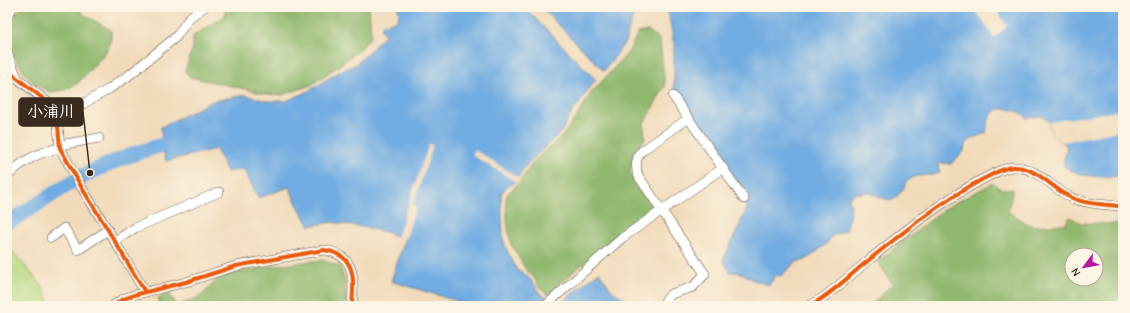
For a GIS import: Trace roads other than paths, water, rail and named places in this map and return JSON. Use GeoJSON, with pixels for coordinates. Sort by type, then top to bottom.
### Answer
{"type":"FeatureCollection","features":[{"type":"Feature","properties":{"kind":"street"},"geometry":{"type":"LineString","coordinates":[[7,16],[13,7]]}},
{"type":"Feature","properties":{"kind":"street"},"geometry":{"type":"LineString","coordinates":[[55,109],[63,110],[74,108],[83,104],[128,76],[176,37],[190,17],[204,7]]}},
{"type":"Feature","properties":{"kind":"street"},"geometry":{"type":"LineString","coordinates":[[7,51],[17,78]]}},
{"type":"Feature","properties":{"kind":"street"},"geometry":{"type":"LineString","coordinates":[[7,70],[55,109],[60,147],[82,188],[145,292]]}},
{"type":"Feature","properties":{"kind":"street"},"geometry":{"type":"LineString","coordinates":[[673,96],[744,199]]}},
{"type":"Feature","properties":{"kind":"street"},"geometry":{"type":"LineString","coordinates":[[661,306],[671,294],[693,287],[705,274],[637,174],[637,160],[639,153],[689,118]]}},
{"type":"Feature","properties":{"kind":"street"},"geometry":{"type":"LineString","coordinates":[[7,177],[19,165],[45,151],[99,138]]}},
{"type":"Feature","properties":{"kind":"street"},"geometry":{"type":"LineString","coordinates":[[809,306],[829,293],[904,232],[946,201],[976,183],[1007,168],[1014,167],[1026,169],[1038,174],[1066,195],[1075,199],[1123,207]]}},
{"type":"Feature","properties":{"kind":"street"},"geometry":{"type":"LineString","coordinates":[[545,306],[622,238],[723,168]]}},
{"type":"Feature","properties":{"kind":"street"},"geometry":{"type":"LineString","coordinates":[[115,241],[135,228],[219,192]]}},
{"type":"Feature","properties":{"kind":"street"},"geometry":{"type":"LineString","coordinates":[[51,238],[64,228],[78,250],[108,230]]}},
{"type":"Feature","properties":{"kind":"street"},"geometry":{"type":"LineString","coordinates":[[113,306],[122,300],[145,292],[186,282],[236,266],[324,250],[343,256],[348,262],[353,278],[354,289],[352,306]]}},
{"type":"Feature","properties":{"kind":"water"},"geometry":{"type":"Polygon","coordinates":[[[398,7],[524,7],[596,80],[573,110],[561,132],[531,160],[523,169],[516,182],[506,187],[501,194],[503,238],[506,248],[517,270],[528,277],[540,294],[560,304],[599,272],[612,291],[636,306],[473,306],[391,281],[405,239],[369,228],[331,222],[310,226],[289,187],[258,198],[244,169],[227,172],[216,149],[166,161],[162,145],[161,127],[213,101],[245,95],[267,101],[286,101],[309,91],[337,73],[355,65],[368,53],[385,35],[381,29],[383,24],[387,25],[397,20],[399,16],[398,7]]]}},
{"type":"Feature","properties":{"kind":"water"},"geometry":{"type":"Polygon","coordinates":[[[541,7],[642,7],[633,16],[625,42],[604,71],[541,7]]]}},
{"type":"Feature","properties":{"kind":"water"},"geometry":{"type":"Polygon","coordinates":[[[665,7],[1123,7],[1123,176],[1092,176],[1071,170],[1064,166],[1067,147],[1063,142],[1052,135],[1049,122],[1043,116],[1027,118],[1024,115],[1010,109],[1000,109],[992,114],[986,133],[972,138],[965,145],[964,151],[951,164],[940,163],[938,166],[940,172],[933,175],[916,176],[906,182],[904,188],[891,201],[868,192],[852,194],[848,200],[851,205],[847,230],[832,236],[827,243],[814,254],[806,260],[796,262],[781,276],[776,275],[769,285],[753,280],[742,273],[730,272],[723,260],[748,207],[744,204],[750,201],[674,88],[674,45],[669,16],[665,7]]]}},
{"type":"Feature","properties":{"kind":"waterway"},"geometry":{"type":"LineString","coordinates":[[7,76],[24,89]]}},
{"type":"Feature","properties":{"kind":"waterway"},"geometry":{"type":"LineString","coordinates":[[28,92],[50,113]]}},
{"type":"Feature","properties":{"kind":"waterway"},"geometry":{"type":"LineString","coordinates":[[7,223],[91,172],[138,152],[162,145]]}},
{"type":"Feature","properties":{"kind":"place","name":"小浦川"},"geometry":{"type":"Point","coordinates":[90,173]}}]}
